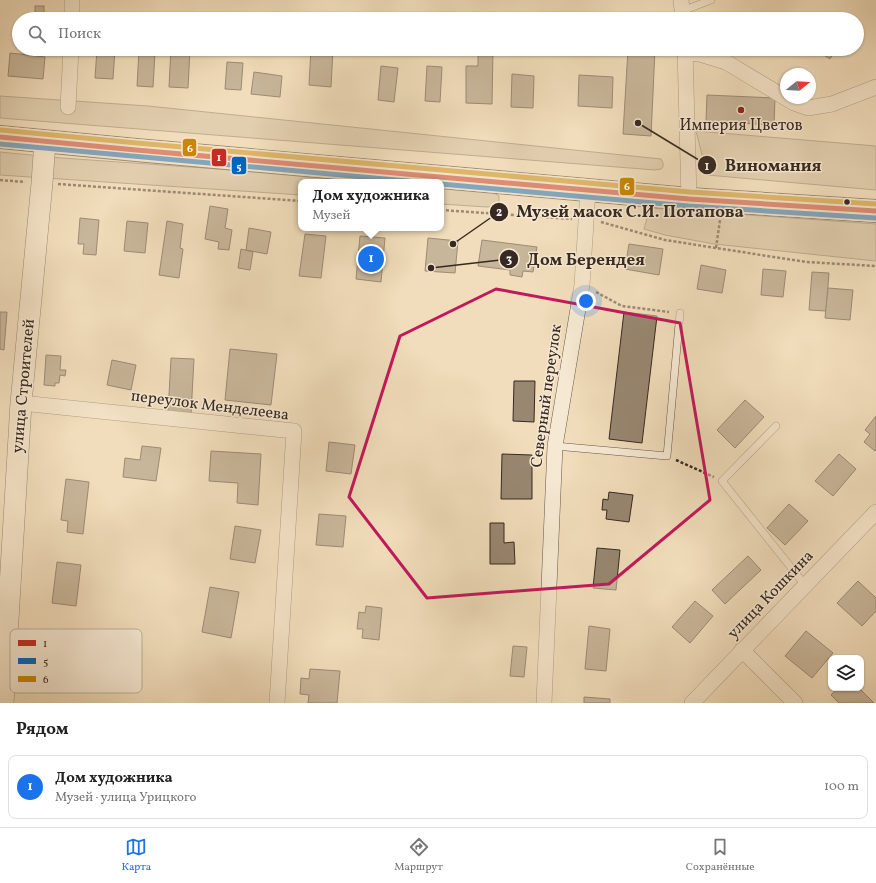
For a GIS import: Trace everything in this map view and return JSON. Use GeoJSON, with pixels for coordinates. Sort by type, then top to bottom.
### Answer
{"type":"FeatureCollection","features":[{"type":"Feature","properties":{"kind":"main road"},"geometry":{"type":"LineString","coordinates":[[0,137],[689,199],[876,211]]}},
{"type":"Feature","properties":{"kind":"street"},"geometry":{"type":"LineString","coordinates":[[72,0],[72,12]]}},
{"type":"Feature","properties":{"kind":"street"},"geometry":{"type":"LineString","coordinates":[[68,107],[71,56]]}},
{"type":"Feature","properties":{"kind":"street"},"geometry":{"type":"LineString","coordinates":[[685,56],[689,199]]}},
{"type":"Feature","properties":{"kind":"street"},"geometry":{"type":"LineString","coordinates":[[706,56],[726,62],[794,103],[808,108],[832,104],[876,88]]}},
{"type":"Feature","properties":{"kind":"street","name":"улица Строителей"},"geometry":{"type":"LineString","coordinates":[[3,703],[22,403],[45,141]]}},
{"type":"Feature","properties":{"kind":"street","name":"Северный переулок"},"geometry":{"type":"LineString","coordinates":[[544,703],[555,446],[582,285],[588,190]]}},
{"type":"Feature","properties":{"kind":"street","name":"переулок Менделеева"},"geometry":{"type":"LineString","coordinates":[[22,403],[294,431],[277,703]]}},
{"type":"Feature","properties":{"kind":"street","name":"улица Кошкина"},"geometry":{"type":"LineString","coordinates":[[692,703],[876,512]]}},
{"type":"Feature","properties":{"kind":"street"},"geometry":{"type":"LineString","coordinates":[[742,650],[794,703]]}},
{"type":"Feature","properties":{"kind":"lane"},"geometry":{"type":"LineString","coordinates":[[682,10],[711,0]]}},
{"type":"Feature","properties":{"kind":"lane"},"geometry":{"type":"LineString","coordinates":[[555,446],[666,456],[680,313]]}},
{"type":"Feature","properties":{"kind":"lane"},"geometry":{"type":"LineString","coordinates":[[776,426],[722,481],[805,585]]}},
{"type":"Feature","properties":{"kind":"path"},"geometry":{"type":"LineString","coordinates":[[0,180],[298,201]]}},
{"type":"Feature","properties":{"kind":"path"},"geometry":{"type":"LineString","coordinates":[[444,210],[604,222],[665,240],[806,262],[876,266]]}},
{"type":"Feature","properties":{"kind":"path"},"geometry":{"type":"LineString","coordinates":[[716,248],[720,219]]}},
{"type":"Feature","properties":{"kind":"path"},"geometry":{"type":"LineString","coordinates":[[582,285],[622,306],[680,313]]}},
{"type":"Feature","properties":{"kind":"path"},"geometry":{"type":"LineString","coordinates":[[666,456],[722,481]]}},
{"type":"Feature","properties":{"kind":"highlighted area"},"geometry":{"type":"Polygon","coordinates":[[[496,289],[680,323],[710,500],[609,584],[427,598],[349,497],[400,336],[496,289]]]}},
{"type":"Feature","properties":{"kind":"shaded area"},"geometry":{"type":"Polygon","coordinates":[[[0,96],[148,106],[661,159],[663,167],[655,170],[0,118],[0,96]]]}},
{"type":"Feature","properties":{"kind":"shaded area"},"geometry":{"type":"Polygon","coordinates":[[[696,131],[876,146],[876,190],[707,175],[696,131]]]}},
{"type":"Feature","properties":{"kind":"shaded area"},"geometry":{"type":"Polygon","coordinates":[[[0,152],[62,158],[360,179],[298,179],[298,195],[0,175],[0,152]]]}},
{"type":"Feature","properties":{"kind":"shaded area"},"geometry":{"type":"Polygon","coordinates":[[[444,185],[486,188],[499,196],[499,206],[487,207],[444,204],[444,185]]]}},
{"type":"Feature","properties":{"kind":"shaded area"},"geometry":{"type":"Polygon","coordinates":[[[650,208],[876,224],[876,261],[714,244],[665,235],[644,229],[650,208]]]}},
{"type":"Feature","properties":{"kind":"building"},"geometry":{"type":"Polygon","coordinates":[[[35,6],[44,6],[44,12],[35,12],[35,6]]]}},
{"type":"Feature","properties":{"kind":"building"},"geometry":{"type":"Polygon","coordinates":[[[10,53],[12,53],[12,56],[45,57],[43,79],[8,76],[10,53]]]}},
{"type":"Feature","properties":{"kind":"building"},"geometry":{"type":"Polygon","coordinates":[[[97,56],[115,56],[113,79],[95,78],[97,56]]]}},
{"type":"Feature","properties":{"kind":"building"},"geometry":{"type":"Polygon","coordinates":[[[139,56],[155,56],[153,87],[137,86],[139,56]]]}},
{"type":"Feature","properties":{"kind":"building"},"geometry":{"type":"Polygon","coordinates":[[[171,56],[190,56],[188,88],[169,87],[171,56]]]}},
{"type":"Feature","properties":{"kind":"building"},"geometry":{"type":"Polygon","coordinates":[[[311,56],[333,56],[331,87],[309,85],[311,56]]]}},
{"type":"Feature","properties":{"kind":"building"},"geometry":{"type":"Polygon","coordinates":[[[478,56],[493,56],[492,104],[466,103],[466,66],[478,66],[478,56]]]}},
{"type":"Feature","properties":{"kind":"building"},"geometry":{"type":"Polygon","coordinates":[[[628,56],[655,56],[651,136],[623,134],[628,56]]]}},
{"type":"Feature","properties":{"kind":"building"},"geometry":{"type":"Polygon","coordinates":[[[227,62],[243,63],[241,90],[225,89],[227,62]]]}},
{"type":"Feature","properties":{"kind":"building"},"geometry":{"type":"Polygon","coordinates":[[[381,66],[398,68],[394,102],[378,100],[381,66]]]}},
{"type":"Feature","properties":{"kind":"building"},"geometry":{"type":"Polygon","coordinates":[[[427,66],[442,67],[440,102],[425,101],[427,66]]]}},
{"type":"Feature","properties":{"kind":"building"},"geometry":{"type":"Polygon","coordinates":[[[254,72],[282,76],[280,97],[251,94],[254,72]]]}},
{"type":"Feature","properties":{"kind":"building"},"geometry":{"type":"Polygon","coordinates":[[[512,74],[534,76],[533,108],[511,107],[512,74]]]}},
{"type":"Feature","properties":{"kind":"building"},"geometry":{"type":"Polygon","coordinates":[[[579,75],[613,77],[612,108],[578,106],[579,75]]]}},
{"type":"Feature","properties":{"kind":"building","name":"Империя Цветов"},"geometry":{"type":"Polygon","coordinates":[[[707,95],[775,98],[774,125],[706,121],[707,95]]]}},
{"type":"Feature","properties":{"kind":"building"},"geometry":{"type":"Polygon","coordinates":[[[210,206],[228,209],[225,228],[232,230],[229,250],[218,249],[219,242],[205,239],[210,206]]]}},
{"type":"Feature","properties":{"kind":"building"},"geometry":{"type":"Polygon","coordinates":[[[80,218],[99,220],[96,255],[83,254],[84,244],[78,244],[80,218]]]}},
{"type":"Feature","properties":{"kind":"building"},"geometry":{"type":"Polygon","coordinates":[[[127,221],[148,223],[145,253],[124,251],[127,221]]]}},
{"type":"Feature","properties":{"kind":"building"},"geometry":{"type":"Polygon","coordinates":[[[167,221],[183,224],[180,248],[183,249],[179,278],[159,275],[167,221]]]}},
{"type":"Feature","properties":{"kind":"building"},"geometry":{"type":"Polygon","coordinates":[[[249,228],[271,232],[267,254],[246,250],[249,228]]]}},
{"type":"Feature","properties":{"kind":"building"},"geometry":{"type":"Polygon","coordinates":[[[305,234],[326,236],[321,278],[299,276],[305,234]]]}},
{"type":"Feature","properties":{"kind":"building"},"geometry":{"type":"Polygon","coordinates":[[[360,236],[385,238],[381,282],[356,279],[360,236]]]}},
{"type":"Feature","properties":{"kind":"building"},"geometry":{"type":"Polygon","coordinates":[[[428,238],[458,241],[455,273],[425,271],[428,238]]]}},
{"type":"Feature","properties":{"kind":"building"},"geometry":{"type":"Polygon","coordinates":[[[482,240],[537,247],[533,272],[523,271],[522,277],[510,275],[510,270],[478,266],[482,240]]]}},
{"type":"Feature","properties":{"kind":"building"},"geometry":{"type":"Polygon","coordinates":[[[629,244],[663,249],[659,275],[625,269],[629,244]]]}},
{"type":"Feature","properties":{"kind":"building"},"geometry":{"type":"Polygon","coordinates":[[[241,249],[253,252],[250,270],[238,268],[241,249]]]}},
{"type":"Feature","properties":{"kind":"building"},"geometry":{"type":"Polygon","coordinates":[[[701,265],[726,270],[722,293],[697,289],[701,265]]]}},
{"type":"Feature","properties":{"kind":"building"},"geometry":{"type":"Polygon","coordinates":[[[763,269],[786,271],[783,297],[761,295],[763,269]]]}},
{"type":"Feature","properties":{"kind":"building"},"geometry":{"type":"Polygon","coordinates":[[[812,272],[829,273],[826,311],[809,310],[812,272]]]}},
{"type":"Feature","properties":{"kind":"building"},"geometry":{"type":"Polygon","coordinates":[[[828,288],[853,290],[850,320],[825,318],[828,288]]]}},
{"type":"Feature","properties":{"kind":"building"},"geometry":{"type":"Polygon","coordinates":[[[0,312],[7,312],[4,350],[0,349],[0,312]]]}},
{"type":"Feature","properties":{"kind":"building"},"geometry":{"type":"Polygon","coordinates":[[[624,312],[657,316],[642,443],[609,439],[624,312]]]}},
{"type":"Feature","properties":{"kind":"building"},"geometry":{"type":"Polygon","coordinates":[[[230,349],[277,354],[271,405],[225,400],[230,349]]]}},
{"type":"Feature","properties":{"kind":"building"},"geometry":{"type":"Polygon","coordinates":[[[46,355],[61,356],[60,370],[66,370],[65,376],[60,375],[59,383],[55,383],[55,386],[44,385],[46,355]]]}},
{"type":"Feature","properties":{"kind":"building"},"geometry":{"type":"Polygon","coordinates":[[[171,358],[194,359],[191,414],[168,413],[171,358]]]}},
{"type":"Feature","properties":{"kind":"building"},"geometry":{"type":"Polygon","coordinates":[[[112,360],[136,365],[131,390],[107,385],[112,360]]]}},
{"type":"Feature","properties":{"kind":"building"},"geometry":{"type":"Polygon","coordinates":[[[514,381],[535,381],[534,422],[513,421],[514,381]]]}},
{"type":"Feature","properties":{"kind":"building"},"geometry":{"type":"Polygon","coordinates":[[[745,400],[764,417],[735,448],[717,430],[745,400]]]}},
{"type":"Feature","properties":{"kind":"building"},"geometry":{"type":"Polygon","coordinates":[[[876,416],[875,451],[864,442],[870,434],[865,430],[876,416]]]}},
{"type":"Feature","properties":{"kind":"building"},"geometry":{"type":"Polygon","coordinates":[[[329,442],[355,445],[351,474],[326,471],[329,442]]]}},
{"type":"Feature","properties":{"kind":"building"},"geometry":{"type":"Polygon","coordinates":[[[142,446],[161,448],[156,481],[123,477],[125,458],[140,460],[142,446]]]}},
{"type":"Feature","properties":{"kind":"building"},"geometry":{"type":"Polygon","coordinates":[[[211,451],[261,454],[258,505],[237,503],[238,483],[209,481],[211,451]]]}},
{"type":"Feature","properties":{"kind":"building"},"geometry":{"type":"Polygon","coordinates":[[[502,454],[532,455],[532,499],[501,499],[502,454]]]}},
{"type":"Feature","properties":{"kind":"building"},"geometry":{"type":"Polygon","coordinates":[[[839,454],[856,469],[833,496],[815,481],[839,454]]]}},
{"type":"Feature","properties":{"kind":"building"},"geometry":{"type":"Polygon","coordinates":[[[66,479],[89,482],[83,534],[67,532],[68,521],[61,520],[66,479]]]}},
{"type":"Feature","properties":{"kind":"building"},"geometry":{"type":"Polygon","coordinates":[[[609,492],[633,495],[629,522],[606,519],[607,510],[602,510],[603,499],[608,500],[609,492]]]}},
{"type":"Feature","properties":{"kind":"building"},"geometry":{"type":"Polygon","coordinates":[[[789,504],[808,521],[785,545],[767,528],[789,504]]]}},
{"type":"Feature","properties":{"kind":"building"},"geometry":{"type":"Polygon","coordinates":[[[319,514],[346,516],[343,547],[316,545],[319,514]]]}},
{"type":"Feature","properties":{"kind":"building"},"geometry":{"type":"Polygon","coordinates":[[[490,523],[504,523],[504,543],[514,542],[515,564],[490,564],[490,523]]]}},
{"type":"Feature","properties":{"kind":"building"},"geometry":{"type":"Polygon","coordinates":[[[235,526],[261,530],[255,563],[230,559],[235,526]]]}},
{"type":"Feature","properties":{"kind":"building"},"geometry":{"type":"Polygon","coordinates":[[[597,548],[620,550],[616,590],[593,588],[597,548]]]}},
{"type":"Feature","properties":{"kind":"building"},"geometry":{"type":"Polygon","coordinates":[[[748,556],[761,570],[725,604],[712,590],[748,556]]]}},
{"type":"Feature","properties":{"kind":"building"},"geometry":{"type":"Polygon","coordinates":[[[57,562],[81,565],[76,606],[52,603],[57,562]]]}},
{"type":"Feature","properties":{"kind":"building"},"geometry":{"type":"Polygon","coordinates":[[[858,581],[876,598],[876,611],[862,626],[837,603],[858,581]]]}},
{"type":"Feature","properties":{"kind":"building"},"geometry":{"type":"Polygon","coordinates":[[[210,587],[239,592],[231,638],[202,632],[210,587]]]}},
{"type":"Feature","properties":{"kind":"building"},"geometry":{"type":"Polygon","coordinates":[[[695,601],[713,616],[690,643],[672,627],[695,601]]]}},
{"type":"Feature","properties":{"kind":"building"},"geometry":{"type":"Polygon","coordinates":[[[366,606],[382,608],[379,640],[362,638],[363,629],[357,629],[359,612],[365,613],[366,606]]]}},
{"type":"Feature","properties":{"kind":"building"},"geometry":{"type":"Polygon","coordinates":[[[589,626],[610,629],[606,671],[585,669],[589,626]]]}},
{"type":"Feature","properties":{"kind":"building"},"geometry":{"type":"Polygon","coordinates":[[[806,631],[833,653],[831,655],[828,655],[828,659],[812,678],[785,656],[806,631]]]}},
{"type":"Feature","properties":{"kind":"building"},"geometry":{"type":"Polygon","coordinates":[[[513,646],[527,647],[524,677],[510,676],[513,646]]]}},
{"type":"Feature","properties":{"kind":"building"},"geometry":{"type":"Polygon","coordinates":[[[310,669],[340,671],[337,703],[308,703],[309,695],[300,694],[301,678],[309,679],[310,669]]]}},
{"type":"Feature","properties":{"kind":"building"},"geometry":{"type":"Polygon","coordinates":[[[835,691],[862,691],[874,703],[839,703],[831,695],[835,691]]]}},
{"type":"Feature","properties":{"kind":"building"},"geometry":{"type":"Polygon","coordinates":[[[584,697],[610,699],[610,703],[584,703],[584,697]]]}},
{"type":"Feature","properties":{"kind":"transit line","name":"6"},"geometry":{"type":"LineString","coordinates":[[1,130],[690,192],[876,204]]}},
{"type":"Feature","properties":{"kind":"transit line","name":"1"},"geometry":{"type":"LineString","coordinates":[[0,137],[689,199],[876,211]]}},
{"type":"Feature","properties":{"kind":"transit line","name":"5"},"geometry":{"type":"LineString","coordinates":[[0,144],[385,179]]}},
{"type":"Feature","properties":{"kind":"transit line","name":"5"},"geometry":{"type":"LineString","coordinates":[[444,184],[688,206],[876,218]]}},
{"type":"Feature","properties":{"kind":"place","name":"Империя Цветов"},"geometry":{"type":"Point","coordinates":[741,110]}},
{"type":"Feature","properties":{"kind":"place","name":"Виномания"},"geometry":{"type":"Point","coordinates":[638,123]}},
{"type":"Feature","properties":{"kind":"place","name":"Музей масок С.И. Потапова"},"geometry":{"type":"Point","coordinates":[453,244]}},
{"type":"Feature","properties":{"kind":"place","name":"Дом художника"},"geometry":{"type":"Point","coordinates":[371,259]}},
{"type":"Feature","properties":{"kind":"place","name":"Дом Берендея"},"geometry":{"type":"Point","coordinates":[431,268]}}]}
